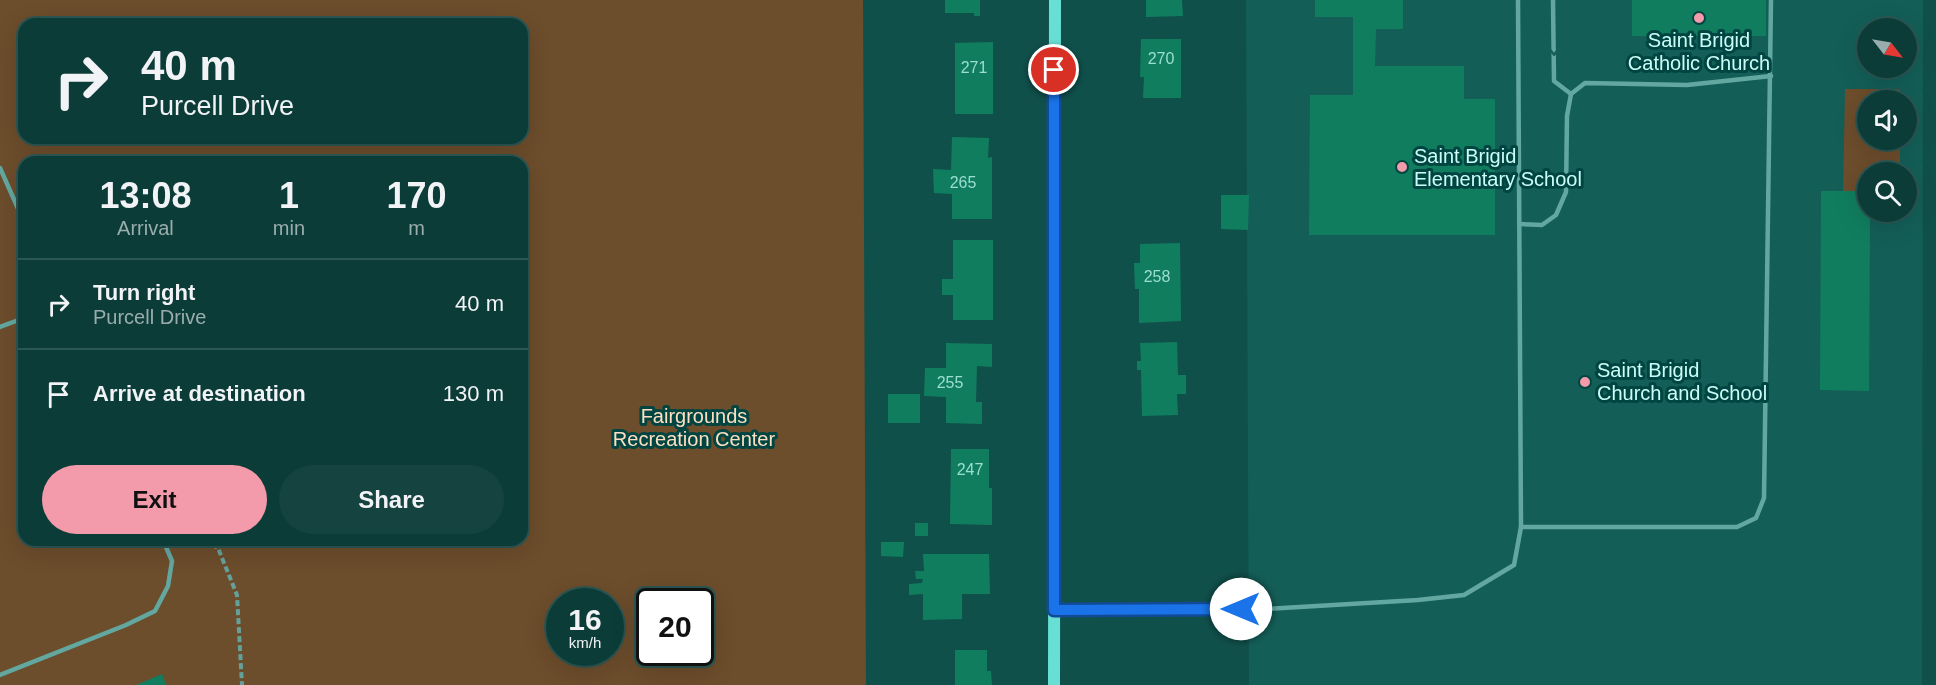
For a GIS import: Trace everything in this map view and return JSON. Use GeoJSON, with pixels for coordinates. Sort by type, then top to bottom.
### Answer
{"type":"FeatureCollection","features":[{"type":"Feature","properties":{"kind":"street"},"geometry":{"type":"LineString","coordinates":[[1054,685],[1055,0]]}},
{"type":"Feature","properties":{"kind":"lane"},"geometry":{"type":"LineString","coordinates":[[1054,610],[1264,609],[1418,600],[1464,594],[1514,565],[1521,527],[1518,0]]}},
{"type":"Feature","properties":{"kind":"lane"},"geometry":{"type":"LineString","coordinates":[[1553,0],[1554,81],[1571,94]]}},
{"type":"Feature","properties":{"kind":"lane"},"geometry":{"type":"LineString","coordinates":[[1521,527],[1737,528],[1756,518],[1764,498],[1771,0]]}},
{"type":"Feature","properties":{"kind":"lane"},"geometry":{"type":"LineString","coordinates":[[1519,224],[1542,225],[1556,215],[1560,207],[1566,192],[1567,116],[1571,94],[1585,83],[1687,86],[1771,76]]}},
{"type":"Feature","properties":{"kind":"lane"},"geometry":{"type":"LineString","coordinates":[[0,168],[18,208]]}},
{"type":"Feature","properties":{"kind":"lane"},"geometry":{"type":"LineString","coordinates":[[0,327],[18,320]]}},
{"type":"Feature","properties":{"kind":"lane"},"geometry":{"type":"LineString","coordinates":[[0,675],[126,626],[155,611],[168,586],[172,561],[166,546]]}},
{"type":"Feature","properties":{"kind":"path"},"geometry":{"type":"LineString","coordinates":[[214,546],[218,548],[237,595],[242,685]]}},
{"type":"Feature","properties":{"kind":"shaded area","name":"Saint Brigid Church and School"},"geometry":{"type":"Polygon","coordinates":[[[1246,0],[1923,0],[1922,685],[1249,685],[1246,0]]]}},
{"type":"Feature","properties":{"kind":"green space","name":"Fairgrounds Recreation Center"},"geometry":{"type":"Polygon","coordinates":[[[0,0],[863,0],[866,685],[0,685],[0,0]]]}},
{"type":"Feature","properties":{"kind":"green space"},"geometry":{"type":"Polygon","coordinates":[[[1845,89],[1900,89],[1857,90],[1857,150],[1900,150],[1900,162],[1857,162],[1857,191],[1843,191],[1845,89]]]}},
{"type":"Feature","properties":{"kind":"building"},"geometry":{"type":"Polygon","coordinates":[[[945,0],[980,0],[980,16],[974,16],[974,13],[945,13],[945,0]]]}},
{"type":"Feature","properties":{"kind":"building"},"geometry":{"type":"Polygon","coordinates":[[[1146,0],[1182,0],[1183,16],[1146,17],[1146,0]]]}},
{"type":"Feature","properties":{"kind":"building","name":"Saint Brigid Elementary School"},"geometry":{"type":"Polygon","coordinates":[[[1315,0],[1403,0],[1403,29],[1376,29],[1375,66],[1464,66],[1464,99],[1495,99],[1495,235],[1309,235],[1310,95],[1353,95],[1353,17],[1315,17],[1315,0]]]}},
{"type":"Feature","properties":{"kind":"building","name":"Saint Brigid Catholic Church"},"geometry":{"type":"Polygon","coordinates":[[[1632,0],[1766,0],[1766,36],[1632,36],[1632,0]]]}},
{"type":"Feature","properties":{"kind":"building"},"geometry":{"type":"Polygon","coordinates":[[[1141,39],[1181,39],[1181,98],[1143,98],[1144,77],[1140,77],[1141,39]]]}},
{"type":"Feature","properties":{"kind":"building"},"geometry":{"type":"Polygon","coordinates":[[[993,42],[993,114],[955,114],[955,43],[993,42]]]}},
{"type":"Feature","properties":{"kind":"building"},"geometry":{"type":"Polygon","coordinates":[[[952,137],[989,138],[988,158],[992,157],[992,219],[952,219],[952,194],[934,193],[933,169],[951,170],[952,137]]]}},
{"type":"Feature","properties":{"kind":"building"},"geometry":{"type":"Polygon","coordinates":[[[1821,191],[1857,191],[1857,222],[1870,222],[1869,391],[1820,390],[1821,191]]]}},
{"type":"Feature","properties":{"kind":"building"},"geometry":{"type":"Polygon","coordinates":[[[1221,195],[1249,195],[1248,230],[1221,229],[1221,195]]]}},
{"type":"Feature","properties":{"kind":"building"},"geometry":{"type":"Polygon","coordinates":[[[953,240],[993,240],[993,320],[953,320],[953,295],[942,295],[942,279],[953,279],[953,240]]]}},
{"type":"Feature","properties":{"kind":"building"},"geometry":{"type":"Polygon","coordinates":[[[1180,243],[1181,321],[1139,323],[1139,289],[1135,289],[1134,263],[1140,263],[1140,244],[1180,243]]]}},
{"type":"Feature","properties":{"kind":"building"},"geometry":{"type":"Polygon","coordinates":[[[1177,342],[1178,375],[1186,375],[1186,394],[1177,394],[1178,415],[1142,416],[1141,370],[1137,370],[1137,361],[1141,361],[1140,343],[1177,342]]]}},
{"type":"Feature","properties":{"kind":"building"},"geometry":{"type":"Polygon","coordinates":[[[946,343],[992,344],[992,367],[977,366],[976,402],[982,402],[982,424],[946,423],[946,397],[924,396],[925,368],[946,368],[946,343]]]}},
{"type":"Feature","properties":{"kind":"building"},"geometry":{"type":"Polygon","coordinates":[[[888,394],[920,394],[920,423],[888,423],[888,394]]]}},
{"type":"Feature","properties":{"kind":"building"},"geometry":{"type":"Polygon","coordinates":[[[951,449],[989,449],[992,525],[950,524],[951,449]]]}},
{"type":"Feature","properties":{"kind":"building"},"geometry":{"type":"Polygon","coordinates":[[[915,523],[928,523],[928,536],[915,536],[915,523]]]}},
{"type":"Feature","properties":{"kind":"building"},"geometry":{"type":"Polygon","coordinates":[[[881,542],[904,542],[903,557],[881,556],[881,542]]]}},
{"type":"Feature","properties":{"kind":"building"},"geometry":{"type":"Polygon","coordinates":[[[923,554],[989,554],[990,594],[962,594],[962,619],[923,620],[923,594],[909,595],[909,584],[922,583],[923,579],[916,579],[915,571],[924,571],[923,554]]]}},
{"type":"Feature","properties":{"kind":"building"},"geometry":{"type":"Polygon","coordinates":[[[955,650],[987,650],[987,671],[991,671],[992,685],[955,685],[955,650]]]}},
{"type":"Feature","properties":{"kind":"building"},"geometry":{"type":"Polygon","coordinates":[[[162,674],[166,685],[136,685],[162,674]]]}},
{"type":"Feature","properties":{"kind":"place","name":"Saint Brigid Catholic Church"},"geometry":{"type":"Point","coordinates":[1699,18]}},
{"type":"Feature","properties":{"kind":"place","name":"Saint Brigid Elementary School"},"geometry":{"type":"Point","coordinates":[1402,167]}},
{"type":"Feature","properties":{"kind":"place","name":"Saint Brigid Church and School"},"geometry":{"type":"Point","coordinates":[1585,382]}},
{"type":"Feature","properties":{"kind":"route"},"geometry":{"type":"LineString","coordinates":[[1054,70],[1054,610],[1241,609]]}}]}
